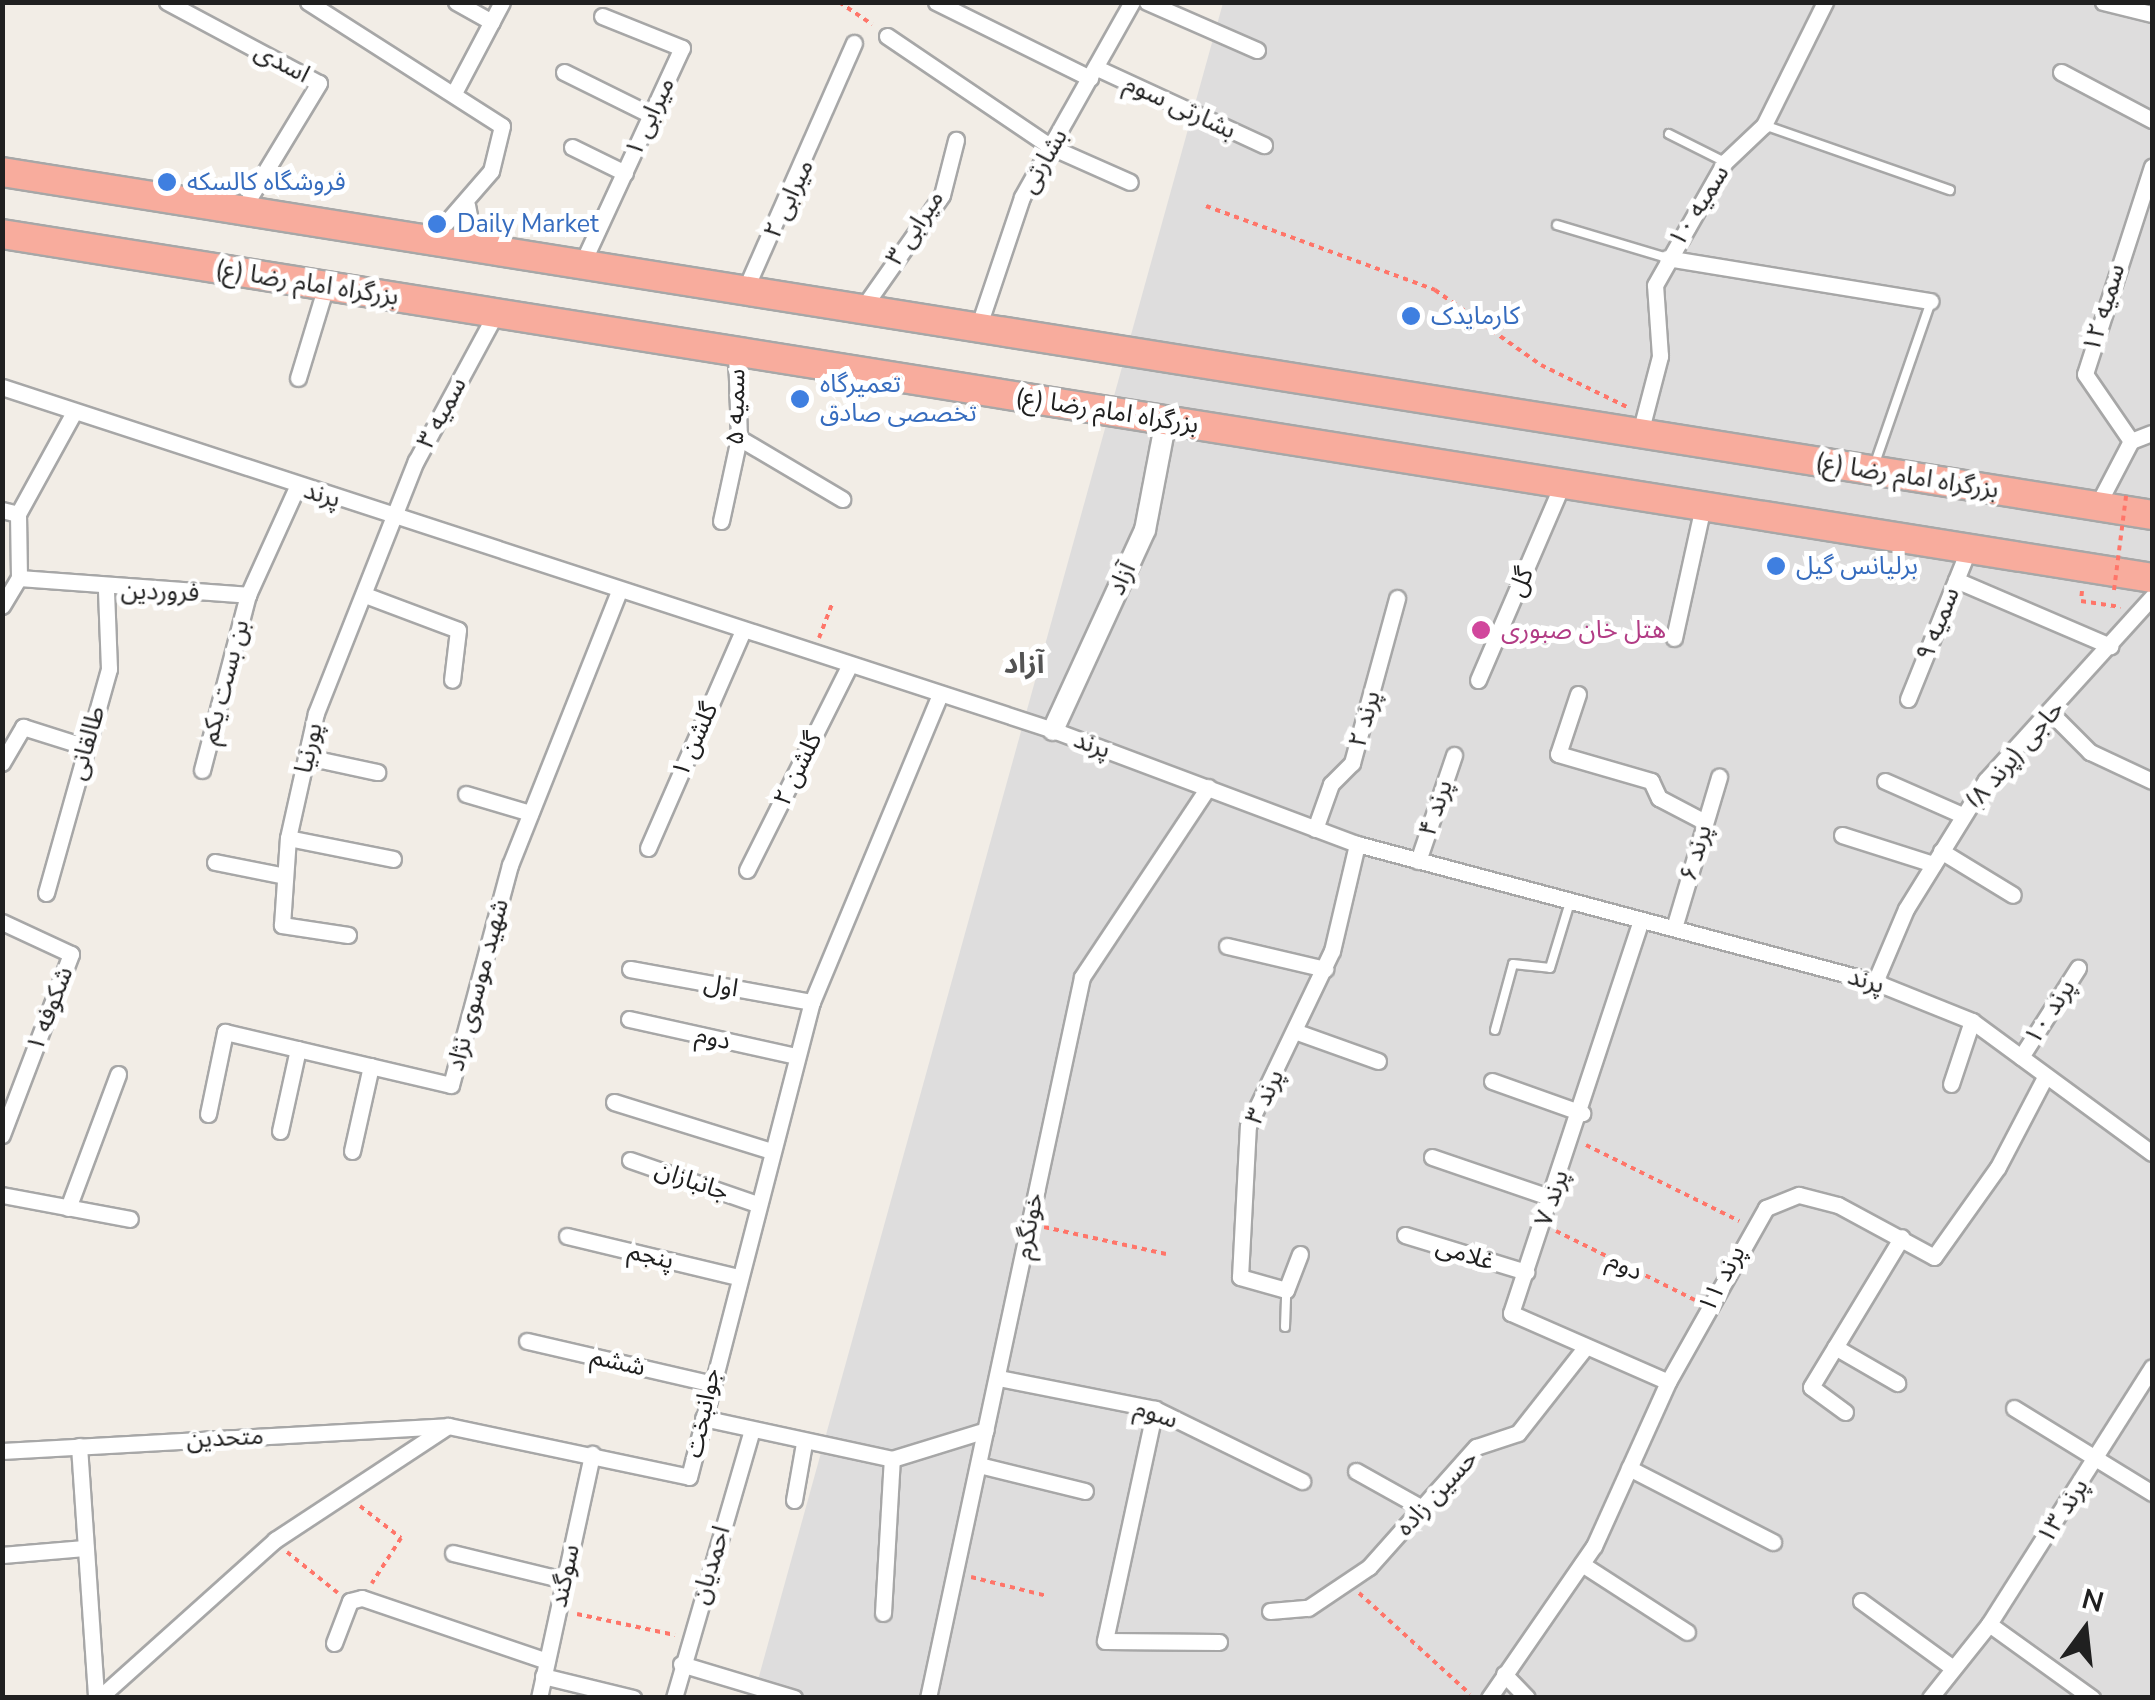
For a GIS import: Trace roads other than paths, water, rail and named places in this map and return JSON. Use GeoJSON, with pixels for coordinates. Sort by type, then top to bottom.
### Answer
{"type":"FeatureCollection","features":[{"type":"Feature","properties":{"kind":"highway","name":"بزرگراه امام رضا (ع)"},"geometry":{"type":"LineString","coordinates":[[2,172],[978,328],[1642,425],[1873,471],[2152,515]]}},
{"type":"Feature","properties":{"kind":"highway","name":"بزرگراه امام رضا (ع)"},"geometry":{"type":"LineString","coordinates":[[2,234],[2152,578]]}},
{"type":"Feature","properties":{"kind":"street","name":"اسدی"},"geometry":{"type":"LineString","coordinates":[[167,2],[319,83],[242,210]]}},
{"type":"Feature","properties":{"kind":"street"},"geometry":{"type":"LineString","coordinates":[[308,2],[502,126],[504,146],[466,205],[432,240]]}},
{"type":"Feature","properties":{"kind":"street"},"geometry":{"type":"LineString","coordinates":[[456,2],[492,22]]}},
{"type":"Feature","properties":{"kind":"street"},"geometry":{"type":"LineString","coordinates":[[454,93],[502,2]]}},
{"type":"Feature","properties":{"kind":"street","name":"بشارتی سوم"},"geometry":{"type":"LineString","coordinates":[[936,2],[1264,146]]}},
{"type":"Feature","properties":{"kind":"street","name":"بشارتی"},"geometry":{"type":"LineString","coordinates":[[978,328],[1022,198],[1132,2]]}},
{"type":"Feature","properties":{"kind":"street"},"geometry":{"type":"LineString","coordinates":[[1147,2],[1257,50]]}},
{"type":"Feature","properties":{"kind":"street","name":"سمیه ۱۰"},"geometry":{"type":"LineString","coordinates":[[1642,425],[1660,356],[1654,285],[1725,162],[1764,125],[1825,2]]}},
{"type":"Feature","properties":{"kind":"street"},"geometry":{"type":"LineString","coordinates":[[2103,2],[2152,14]]}},
{"type":"Feature","properties":{"kind":"street","name":"میرابی ۱"},"geometry":{"type":"LineString","coordinates":[[582,264],[682,48],[602,16]]}},
{"type":"Feature","properties":{"kind":"street"},"geometry":{"type":"LineString","coordinates":[[888,36],[1051,147],[1130,182]]}},
{"type":"Feature","properties":{"kind":"street","name":"میرابی ۲"},"geometry":{"type":"LineString","coordinates":[[745,290],[832,107],[854,43]]}},
{"type":"Feature","properties":{"kind":"street"},"geometry":{"type":"LineString","coordinates":[[564,72],[651,115]]}},
{"type":"Feature","properties":{"kind":"street"},"geometry":{"type":"LineString","coordinates":[[2061,72],[2152,120]]}},
{"type":"Feature","properties":{"kind":"street","name":"میرابی ۳"},"geometry":{"type":"LineString","coordinates":[[862,309],[942,195],[956,140]]}},
{"type":"Feature","properties":{"kind":"street"},"geometry":{"type":"LineString","coordinates":[[572,147],[624,172]]}},
{"type":"Feature","properties":{"kind":"street","name":"سمیه ۱۲"},"geometry":{"type":"LineString","coordinates":[[2130,441],[2085,374],[2152,167]]}},
{"type":"Feature","properties":{"kind":"street"},"geometry":{"type":"LineString","coordinates":[[466,205],[475,247]]}},
{"type":"Feature","properties":{"kind":"street"},"geometry":{"type":"LineString","coordinates":[[1668,258],[1930,302]]}},
{"type":"Feature","properties":{"kind":"street"},"geometry":{"type":"LineString","coordinates":[[298,378],[326,286]]}},
{"type":"Feature","properties":{"kind":"street","name":"سمیه ۳"},"geometry":{"type":"LineString","coordinates":[[393,516],[496,313]]}},
{"type":"Feature","properties":{"kind":"street","name":"سمیه ۵"},"geometry":{"type":"LineString","coordinates":[[722,521],[739,438],[736,351]]}},
{"type":"Feature","properties":{"kind":"street","name":"پرند"},"geometry":{"type":"LineString","coordinates":[[2,387],[848,668],[1052,730],[1357,844],[1875,982],[1972,1021],[2152,1153]]}},
{"type":"Feature","properties":{"kind":"street"},"geometry":{"type":"LineString","coordinates":[[2,606],[19,578],[10,512],[74,412]]}},
{"type":"Feature","properties":{"kind":"street","name":"آزاد"},"geometry":{"type":"LineString","coordinates":[[1052,730],[1145,530],[1166,420]]}},
{"type":"Feature","properties":{"kind":"street"},"geometry":{"type":"LineString","coordinates":[[2097,506],[2130,441],[2152,434]]}},
{"type":"Feature","properties":{"kind":"street"},"geometry":{"type":"LineString","coordinates":[[739,438],[842,499]]}},
{"type":"Feature","properties":{"kind":"street","name":"گل"},"geometry":{"type":"LineString","coordinates":[[1478,680],[1563,484]]}},
{"type":"Feature","properties":{"kind":"street"},"geometry":{"type":"LineString","coordinates":[[248,595],[297,488]]}},
{"type":"Feature","properties":{"kind":"street"},"geometry":{"type":"LineString","coordinates":[[1674,638],[1703,506]]}},
{"type":"Feature","properties":{"kind":"street","name":"پورنیا"},"geometry":{"type":"LineString","coordinates":[[348,935],[282,925],[288,838],[306,757],[393,516]]}},
{"type":"Feature","properties":{"kind":"street","name":"سمیه ۹"},"geometry":{"type":"LineString","coordinates":[[1908,700],[1968,548]]}},
{"type":"Feature","properties":{"kind":"street","name":"فروردین"},"geometry":{"type":"LineString","coordinates":[[19,578],[106,590],[248,595]]}},
{"type":"Feature","properties":{"kind":"street"},"geometry":{"type":"LineString","coordinates":[[1956,580],[2110,646]]}},
{"type":"Feature","properties":{"kind":"street","name":"طالقانی"},"geometry":{"type":"LineString","coordinates":[[46,893],[109,669],[106,590]]}},
{"type":"Feature","properties":{"kind":"street","name":"شهید موسوی نژاد"},"geometry":{"type":"LineString","coordinates":[[208,1114],[226,1032],[451,1085],[530,813],[619,592]]}},
{"type":"Feature","properties":{"kind":"street","name":"بن بست یکم"},"geometry":{"type":"LineString","coordinates":[[202,770],[248,595]]}},
{"type":"Feature","properties":{"kind":"street"},"geometry":{"type":"LineString","coordinates":[[365,596],[458,630],[452,680]]}},
{"type":"Feature","properties":{"kind":"street","name":"حاجی (پرند ۸)"},"geometry":{"type":"LineString","coordinates":[[1875,982],[1936,858],[1962,815],[2152,597]]}},
{"type":"Feature","properties":{"kind":"street","name":"پرند ۲"},"geometry":{"type":"LineString","coordinates":[[1315,830],[1331,784],[1352,763],[1397,598]]}},
{"type":"Feature","properties":{"kind":"street","name":"گلشن ۱"},"geometry":{"type":"LineString","coordinates":[[648,848],[743,632]]}},
{"type":"Feature","properties":{"kind":"street","name":"گلشن ۲"},"geometry":{"type":"LineString","coordinates":[[747,870],[848,668]]}},
{"type":"Feature","properties":{"kind":"street"},"geometry":{"type":"LineString","coordinates":[[1578,694],[1558,754],[1651,781],[1660,798],[1706,822]]}},
{"type":"Feature","properties":{"kind":"street","name":"جوانبخت"},"geometry":{"type":"LineString","coordinates":[[448,1426],[689,1477],[734,1276],[812,1002],[940,697]]}},
{"type":"Feature","properties":{"kind":"street"},"geometry":{"type":"LineString","coordinates":[[2052,714],[2090,752],[2152,780]]}},
{"type":"Feature","properties":{"kind":"street"},"geometry":{"type":"LineString","coordinates":[[2,763],[23,727],[86,747]]}},
{"type":"Feature","properties":{"kind":"street","name":"پرند ۴"},"geometry":{"type":"LineString","coordinates":[[1418,861],[1454,754]]}},
{"type":"Feature","properties":{"kind":"street"},"geometry":{"type":"LineString","coordinates":[[306,757],[377,772]]}},
{"type":"Feature","properties":{"kind":"street","name":"پرند ۶"},"geometry":{"type":"LineString","coordinates":[[1674,928],[1719,778]]}},
{"type":"Feature","properties":{"kind":"street"},"geometry":{"type":"LineString","coordinates":[[1885,780],[1962,815]]}},
{"type":"Feature","properties":{"kind":"street","name":"خونگرم"},"geometry":{"type":"LineString","coordinates":[[928,1698],[1082,977],[1208,787]]}},
{"type":"Feature","properties":{"kind":"street"},"geometry":{"type":"LineString","coordinates":[[466,794],[530,813]]}},
{"type":"Feature","properties":{"kind":"street"},"geometry":{"type":"LineString","coordinates":[[1842,834],[1936,858],[2014,895]]}},
{"type":"Feature","properties":{"kind":"street"},"geometry":{"type":"LineString","coordinates":[[288,838],[393,860]]}},
{"type":"Feature","properties":{"kind":"street","name":"پرند ۳"},"geometry":{"type":"LineString","coordinates":[[1286,1290],[1240,1277],[1248,1126],[1297,1032],[1324,968],[1357,844]]}},
{"type":"Feature","properties":{"kind":"street"},"geometry":{"type":"LineString","coordinates":[[215,862],[285,876]]}},
{"type":"Feature","properties":{"kind":"street","name":"پرند ۷"},"geometry":{"type":"LineString","coordinates":[[1641,920],[1582,1113],[1512,1312],[1668,1382]]}},
{"type":"Feature","properties":{"kind":"street","name":"شکوفه ۱"},"geometry":{"type":"LineString","coordinates":[[2,922],[71,954],[2,1135]]}},
{"type":"Feature","properties":{"kind":"street"},"geometry":{"type":"LineString","coordinates":[[1227,946],[1324,968]]}},
{"type":"Feature","properties":{"kind":"street","name":"پرند ۱۰"},"geometry":{"type":"LineString","coordinates":[[2021,1057],[2078,968]]}},
{"type":"Feature","properties":{"kind":"street","name":"اول"},"geometry":{"type":"LineString","coordinates":[[630,970],[812,1002]]}},
{"type":"Feature","properties":{"kind":"street","name":"دوم"},"geometry":{"type":"LineString","coordinates":[[629,1019],[796,1056]]}},
{"type":"Feature","properties":{"kind":"street"},"geometry":{"type":"LineString","coordinates":[[1950,1084],[1972,1021]]}},
{"type":"Feature","properties":{"kind":"street"},"geometry":{"type":"LineString","coordinates":[[1297,1032],[1378,1061]]}},
{"type":"Feature","properties":{"kind":"street"},"geometry":{"type":"LineString","coordinates":[[280,1132],[298,1049]]}},
{"type":"Feature","properties":{"kind":"street"},"geometry":{"type":"LineString","coordinates":[[352,1151],[371,1066]]}},
{"type":"Feature","properties":{"kind":"street"},"geometry":{"type":"LineString","coordinates":[[68,1208],[118,1074]]}},
{"type":"Feature","properties":{"kind":"street","name":"پرند ۱۱"},"geometry":{"type":"LineString","coordinates":[[1489,1698],[1582,1564],[1668,1382],[1749,1226],[1799,1195],[1902,1236],[1934,1257],[1998,1168],[2045,1077]]}},
{"type":"Feature","properties":{"kind":"street"},"geometry":{"type":"LineString","coordinates":[[1492,1081],[1582,1113]]}},
{"type":"Feature","properties":{"kind":"street"},"geometry":{"type":"LineString","coordinates":[[614,1102],[768,1150]]}},
{"type":"Feature","properties":{"kind":"street"},"geometry":{"type":"LineString","coordinates":[[1432,1156],[1552,1198]]}},
{"type":"Feature","properties":{"kind":"street","name":"جانبازان"},"geometry":{"type":"LineString","coordinates":[[630,1160],[754,1203]]}},
{"type":"Feature","properties":{"kind":"street"},"geometry":{"type":"LineString","coordinates":[[2,1195],[130,1220]]}},
{"type":"Feature","properties":{"kind":"street","name":"غلامی"},"geometry":{"type":"LineString","coordinates":[[1405,1235],[1526,1272]]}},
{"type":"Feature","properties":{"kind":"street","name":"پنجم"},"geometry":{"type":"LineString","coordinates":[[567,1236],[734,1276]]}},
{"type":"Feature","properties":{"kind":"street"},"geometry":{"type":"LineString","coordinates":[[1846,1412],[1811,1388],[1902,1236]]}},
{"type":"Feature","properties":{"kind":"street"},"geometry":{"type":"LineString","coordinates":[[1286,1290],[1300,1254]]}},
{"type":"Feature","properties":{"kind":"street","name":"ششم"},"geometry":{"type":"LineString","coordinates":[[526,1341],[708,1384]]}},
{"type":"Feature","properties":{"kind":"street"},"geometry":{"type":"LineString","coordinates":[[1836,1347],[1896,1383]]}},
{"type":"Feature","properties":{"kind":"street","name":"حسین زاده"},"geometry":{"type":"LineString","coordinates":[[1270,1611],[1308,1608],[1346,1582],[1424,1508],[1476,1447],[1518,1434],[1585,1348]]}},
{"type":"Feature","properties":{"kind":"street","name":"پرند ۱۳"},"geometry":{"type":"LineString","coordinates":[[1930,1698],[1990,1624],[2152,1368]]}},
{"type":"Feature","properties":{"kind":"street","name":"سوم"},"geometry":{"type":"LineString","coordinates":[[999,1378],[1155,1409],[1302,1481]]}},
{"type":"Feature","properties":{"kind":"street"},"geometry":{"type":"LineString","coordinates":[[2014,1408],[2152,1493]]}},
{"type":"Feature","properties":{"kind":"street"},"geometry":{"type":"LineString","coordinates":[[1155,1409],[1105,1640],[1219,1642]]}},
{"type":"Feature","properties":{"kind":"street"},"geometry":{"type":"LineString","coordinates":[[703,1418],[751,1433],[892,1459],[986,1430]]}},
{"type":"Feature","properties":{"kind":"street"},"geometry":{"type":"LineString","coordinates":[[97,1698],[275,1540],[349,1496],[448,1426]]}},
{"type":"Feature","properties":{"kind":"street","name":"متحدین"},"geometry":{"type":"LineString","coordinates":[[2,1451],[448,1426]]}},
{"type":"Feature","properties":{"kind":"street","name":"احمدیان"},"geometry":{"type":"LineString","coordinates":[[674,1698],[751,1433]]}},
{"type":"Feature","properties":{"kind":"street"},"geometry":{"type":"LineString","coordinates":[[794,1500],[804,1443]]}},
{"type":"Feature","properties":{"kind":"street"},"geometry":{"type":"LineString","coordinates":[[79,1446],[83,1548],[97,1698]]}},
{"type":"Feature","properties":{"kind":"street","name":"سوگند"},"geometry":{"type":"LineString","coordinates":[[539,1698],[592,1454]]}},
{"type":"Feature","properties":{"kind":"street"},"geometry":{"type":"LineString","coordinates":[[884,1613],[892,1459]]}},
{"type":"Feature","properties":{"kind":"street"},"geometry":{"type":"LineString","coordinates":[[980,1465],[1085,1491]]}},
{"type":"Feature","properties":{"kind":"street"},"geometry":{"type":"LineString","coordinates":[[1629,1468],[1773,1542]]}},
{"type":"Feature","properties":{"kind":"street"},"geometry":{"type":"LineString","coordinates":[[1356,1471],[1424,1508]]}},
{"type":"Feature","properties":{"kind":"street"},"geometry":{"type":"LineString","coordinates":[[2,1555],[83,1548]]}},
{"type":"Feature","properties":{"kind":"street"},"geometry":{"type":"LineString","coordinates":[[454,1553],[564,1580]]}},
{"type":"Feature","properties":{"kind":"street"},"geometry":{"type":"LineString","coordinates":[[1582,1564],[1687,1632]]}},
{"type":"Feature","properties":{"kind":"street"},"geometry":{"type":"LineString","coordinates":[[334,1643],[356,1600],[633,1698]]}},
{"type":"Feature","properties":{"kind":"street"},"geometry":{"type":"LineString","coordinates":[[1861,1601],[1953,1668]]}},
{"type":"Feature","properties":{"kind":"street"},"geometry":{"type":"LineString","coordinates":[[1990,1624],[2092,1698]]}},
{"type":"Feature","properties":{"kind":"street"},"geometry":{"type":"LineString","coordinates":[[682,1664],[794,1698]]}},
{"type":"Feature","properties":{"kind":"street"},"geometry":{"type":"LineString","coordinates":[[1504,1674],[1528,1698]]}},
{"type":"Feature","properties":{"kind":"street"},"geometry":{"type":"LineString","coordinates":[[2060,1698],[2072,1682]]}},
{"type":"Feature","properties":{"kind":"lane"},"geometry":{"type":"LineString","coordinates":[[1764,125],[1950,190]]}},
{"type":"Feature","properties":{"kind":"lane"},"geometry":{"type":"LineString","coordinates":[[1669,134],[1725,162]]}},
{"type":"Feature","properties":{"kind":"lane"},"geometry":{"type":"LineString","coordinates":[[1556,225],[1668,258]]}},
{"type":"Feature","properties":{"kind":"lane"},"geometry":{"type":"LineString","coordinates":[[1873,471],[1930,302]]}},
{"type":"Feature","properties":{"kind":"lane"},"geometry":{"type":"LineString","coordinates":[[1495,1030],[1514,964],[1550,968],[1570,902]]}},
{"type":"Feature","properties":{"kind":"lane"},"geometry":{"type":"LineString","coordinates":[[1285,1327],[1286,1290]]}},
{"type":"Feature","properties":{"kind":"place","name":"فروشگاه کالسکه"},"geometry":{"type":"Point","coordinates":[167,182]}},
{"type":"Feature","properties":{"kind":"place","name":"Daily Market"},"geometry":{"type":"Point","coordinates":[437,224]}},
{"type":"Feature","properties":{"kind":"place","name":"کارمایدک"},"geometry":{"type":"Point","coordinates":[1411,316]}},
{"type":"Feature","properties":{"kind":"place","name":"تعمیرگاه تخصصی صادق"},"geometry":{"type":"Point","coordinates":[800,399]}},
{"type":"Feature","properties":{"kind":"place","name":"برلیانس گیل"},"geometry":{"type":"Point","coordinates":[1776,566]}},
{"type":"Feature","properties":{"kind":"place","name":"هتل خان صبوری"},"geometry":{"type":"Point","coordinates":[1481,630]}},
{"type":"Feature","properties":{"kind":"district","name":"آزاد"},"geometry":{"type":"Point","coordinates":[1024,664]}}]}
